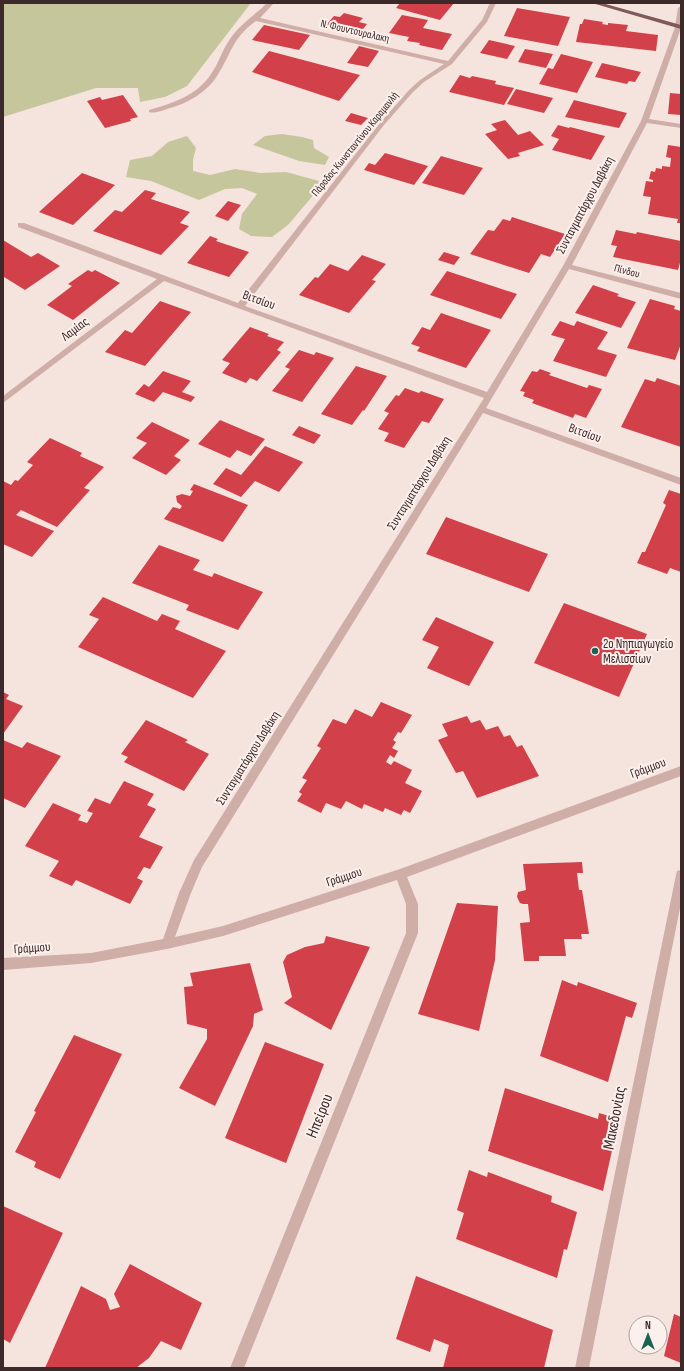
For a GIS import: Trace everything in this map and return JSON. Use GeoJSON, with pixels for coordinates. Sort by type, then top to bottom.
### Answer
{"type":"FeatureCollection","features":[{"type":"Feature","properties":{"kind":"main road"},"geometry":{"type":"LineString","coordinates":[[595,3],[680,27]]}},
{"type":"Feature","properties":{"kind":"street"},"geometry":{"type":"LineString","coordinates":[[151,111],[174,105],[198,92],[214,76],[232,40],[242,28],[256,19],[271,3]]}},
{"type":"Feature","properties":{"kind":"street","name":"Πάροδος Κωνσταντίνου Καραμανλή"},"geometry":{"type":"LineString","coordinates":[[240,307],[358,154],[387,119],[411,91],[422,81],[450,63],[485,21],[493,3]]}},
{"type":"Feature","properties":{"kind":"street","name":"Συνταγματάρχου Δαβάκη"},"geometry":{"type":"LineString","coordinates":[[167,944],[185,893],[198,864],[481,409],[567,266],[645,121],[680,27],[681,8]]}},
{"type":"Feature","properties":{"kind":"street","name":"Ν. Φουντουραλακη"},"geometry":{"type":"LineString","coordinates":[[256,19],[450,63]]}},
{"type":"Feature","properties":{"kind":"street"},"geometry":{"type":"LineString","coordinates":[[645,121],[681,126]]}},
{"type":"Feature","properties":{"kind":"street","name":"Βιτσίου"},"geometry":{"type":"LineString","coordinates":[[21,225],[240,307],[488,396]]}},
{"type":"Feature","properties":{"kind":"street","name":"Πίνδου"},"geometry":{"type":"LineString","coordinates":[[567,266],[681,296]]}},
{"type":"Feature","properties":{"kind":"street","name":"Λαμίας"},"geometry":{"type":"LineString","coordinates":[[3,400],[163,278]]}},
{"type":"Feature","properties":{"kind":"street","name":"Βιτσίου"},"geometry":{"type":"LineString","coordinates":[[481,409],[681,482]]}},
{"type":"Feature","properties":{"kind":"street","name":"Γράμμου"},"geometry":{"type":"LineString","coordinates":[[3,964],[91,958],[167,944],[223,931],[400,874],[681,771]]}},
{"type":"Feature","properties":{"kind":"street","name":"Ηπείρου"},"geometry":{"type":"LineString","coordinates":[[237,1368],[412,933],[412,904],[400,874]]}},
{"type":"Feature","properties":{"kind":"street","name":"Μακεδονίας"},"geometry":{"type":"LineString","coordinates":[[582,1368],[681,875]]}},
{"type":"Feature","properties":{"kind":"green space"},"geometry":{"type":"Polygon","coordinates":[[[3,3],[251,3],[187,86],[165,97],[140,102],[138,88],[96,88],[3,117],[3,3]]]}},
{"type":"Feature","properties":{"kind":"green space"},"geometry":{"type":"Polygon","coordinates":[[[282,134],[313,140],[314,148],[329,157],[325,165],[299,161],[253,145],[265,136],[282,134]]]}},
{"type":"Feature","properties":{"kind":"green space"},"geometry":{"type":"Polygon","coordinates":[[[187,136],[196,148],[193,160],[193,171],[210,175],[235,169],[260,173],[286,172],[319,181],[316,192],[288,225],[272,237],[251,236],[239,229],[242,214],[257,194],[242,188],[225,189],[199,200],[151,181],[126,177],[130,160],[152,156],[168,142],[187,136]]]}},
{"type":"Feature","properties":{"kind":"building"},"geometry":{"type":"Polygon","coordinates":[[[400,3],[454,3],[440,20],[396,8],[400,3]]]}},
{"type":"Feature","properties":{"kind":"building"},"geometry":{"type":"Polygon","coordinates":[[[517,8],[570,17],[558,46],[504,36],[517,8]]]}},
{"type":"Feature","properties":{"kind":"building"},"geometry":{"type":"Polygon","coordinates":[[[344,13],[363,18],[359,22],[367,24],[360,33],[326,25],[334,16],[340,17],[344,13]]]}},
{"type":"Feature","properties":{"kind":"building"},"geometry":{"type":"Polygon","coordinates":[[[402,15],[428,20],[423,28],[452,34],[442,50],[419,45],[420,43],[407,41],[409,37],[389,33],[402,15]]]}},
{"type":"Feature","properties":{"kind":"building"},"geometry":{"type":"Polygon","coordinates":[[[584,19],[603,22],[602,24],[608,25],[608,23],[628,25],[626,31],[658,35],[656,51],[576,42],[580,24],[582,24],[584,19]]]}},
{"type":"Feature","properties":{"kind":"building"},"geometry":{"type":"Polygon","coordinates":[[[264,25],[310,35],[299,50],[252,40],[264,25]]]}},
{"type":"Feature","properties":{"kind":"building"},"geometry":{"type":"Polygon","coordinates":[[[489,40],[515,46],[507,59],[480,53],[489,40]]]}},
{"type":"Feature","properties":{"kind":"building"},"geometry":{"type":"Polygon","coordinates":[[[359,46],[379,51],[368,67],[347,63],[359,46]]]}},
{"type":"Feature","properties":{"kind":"building"},"geometry":{"type":"Polygon","coordinates":[[[525,49],[553,54],[546,68],[518,62],[525,49]]]}},
{"type":"Feature","properties":{"kind":"building"},"geometry":{"type":"Polygon","coordinates":[[[269,51],[360,75],[339,101],[252,72],[269,51]]]}},
{"type":"Feature","properties":{"kind":"building"},"geometry":{"type":"Polygon","coordinates":[[[561,54],[593,62],[577,93],[539,84],[548,68],[553,69],[561,54]]]}},
{"type":"Feature","properties":{"kind":"building"},"geometry":{"type":"Polygon","coordinates":[[[602,63],[641,72],[635,82],[629,81],[627,84],[595,77],[602,63]]]}},
{"type":"Feature","properties":{"kind":"building"},"geometry":{"type":"Polygon","coordinates":[[[460,75],[470,78],[472,76],[496,81],[495,84],[514,88],[504,105],[449,92],[460,75]]]}},
{"type":"Feature","properties":{"kind":"building"},"geometry":{"type":"Polygon","coordinates":[[[516,89],[553,98],[544,113],[507,104],[516,89]]]}},
{"type":"Feature","properties":{"kind":"building"},"geometry":{"type":"Polygon","coordinates":[[[670,93],[681,94],[681,115],[668,114],[670,93]]]}},
{"type":"Feature","properties":{"kind":"building"},"geometry":{"type":"Polygon","coordinates":[[[123,95],[138,117],[130,119],[131,121],[105,128],[87,101],[100,97],[102,100],[123,95]]]}},
{"type":"Feature","properties":{"kind":"building"},"geometry":{"type":"Polygon","coordinates":[[[574,100],[627,113],[619,128],[565,117],[574,100]]]}},
{"type":"Feature","properties":{"kind":"building"},"geometry":{"type":"Polygon","coordinates":[[[351,113],[368,118],[361,125],[345,121],[351,113]]]}},
{"type":"Feature","properties":{"kind":"building"},"geometry":{"type":"Polygon","coordinates":[[[505,120],[518,135],[530,131],[544,145],[518,153],[520,156],[508,159],[485,134],[497,130],[491,124],[505,120]]]}},
{"type":"Feature","properties":{"kind":"building"},"geometry":{"type":"Polygon","coordinates":[[[558,125],[605,136],[591,160],[552,150],[559,139],[551,136],[558,125]]]}},
{"type":"Feature","properties":{"kind":"building"},"geometry":{"type":"Polygon","coordinates":[[[668,145],[681,147],[681,223],[677,223],[678,219],[648,214],[651,197],[643,196],[646,181],[653,182],[653,180],[649,179],[651,171],[655,172],[656,168],[662,169],[662,166],[670,167],[671,158],[666,157],[668,145]]]}},
{"type":"Feature","properties":{"kind":"building"},"geometry":{"type":"Polygon","coordinates":[[[385,153],[428,166],[414,185],[364,170],[369,163],[375,165],[385,153]]]}},
{"type":"Feature","properties":{"kind":"building"},"geometry":{"type":"Polygon","coordinates":[[[441,156],[483,168],[464,195],[422,183],[441,156]]]}},
{"type":"Feature","properties":{"kind":"building"},"geometry":{"type":"Polygon","coordinates":[[[82,173],[115,185],[73,225],[39,212],[82,173]]]}},
{"type":"Feature","properties":{"kind":"building"},"geometry":{"type":"Polygon","coordinates":[[[145,190],[156,193],[151,199],[190,212],[180,223],[189,226],[161,255],[93,231],[115,210],[122,212],[145,190]]]}},
{"type":"Feature","properties":{"kind":"building"},"geometry":{"type":"Polygon","coordinates":[[[228,201],[241,205],[228,221],[215,216],[228,201]]]}},
{"type":"Feature","properties":{"kind":"building"},"geometry":{"type":"Polygon","coordinates":[[[512,217],[565,234],[550,257],[541,254],[529,273],[470,254],[488,230],[494,231],[503,219],[510,221],[512,217]]]}},
{"type":"Feature","properties":{"kind":"building"},"geometry":{"type":"Polygon","coordinates":[[[616,230],[636,234],[637,232],[681,241],[681,259],[678,270],[613,257],[617,246],[611,245],[616,230]]]}},
{"type":"Feature","properties":{"kind":"building"},"geometry":{"type":"Polygon","coordinates":[[[210,236],[218,239],[216,241],[249,252],[229,277],[187,263],[210,236]]]}},
{"type":"Feature","properties":{"kind":"building"},"geometry":{"type":"Polygon","coordinates":[[[3,240],[31,257],[38,253],[60,266],[25,290],[4,277],[3,278],[3,240]]]}},
{"type":"Feature","properties":{"kind":"building"},"geometry":{"type":"Polygon","coordinates":[[[444,252],[460,257],[454,265],[438,260],[444,252]]]}},
{"type":"Feature","properties":{"kind":"building"},"geometry":{"type":"Polygon","coordinates":[[[362,255],[386,264],[372,280],[376,281],[349,313],[299,295],[315,277],[318,278],[330,264],[348,271],[362,255]]]}},
{"type":"Feature","properties":{"kind":"building"},"geometry":{"type":"Polygon","coordinates":[[[88,270],[92,272],[95,270],[120,283],[73,320],[47,305],[72,286],[68,284],[88,270]]]}},
{"type":"Feature","properties":{"kind":"building"},"geometry":{"type":"Polygon","coordinates":[[[447,271],[517,294],[501,319],[430,295],[447,271]]]}},
{"type":"Feature","properties":{"kind":"building"},"geometry":{"type":"Polygon","coordinates":[[[593,285],[619,294],[617,296],[636,302],[621,328],[575,313],[593,285]]]}},
{"type":"Feature","properties":{"kind":"building"},"geometry":{"type":"Polygon","coordinates":[[[650,299],[675,306],[674,309],[681,311],[681,344],[675,360],[627,348],[650,299]]]}},
{"type":"Feature","properties":{"kind":"building"},"geometry":{"type":"Polygon","coordinates":[[[160,301],[191,312],[145,366],[105,352],[125,330],[132,333],[160,301]]]}},
{"type":"Feature","properties":{"kind":"building"},"geometry":{"type":"Polygon","coordinates":[[[441,313],[491,330],[466,368],[417,351],[420,347],[411,344],[422,327],[430,330],[441,313]]]}},
{"type":"Feature","properties":{"kind":"building"},"geometry":{"type":"Polygon","coordinates":[[[560,321],[574,326],[577,321],[608,332],[597,349],[617,355],[606,377],[553,361],[565,339],[551,335],[560,321]]]}},
{"type":"Feature","properties":{"kind":"building"},"geometry":{"type":"Polygon","coordinates":[[[250,327],[269,334],[267,336],[284,342],[277,350],[281,352],[257,381],[250,378],[246,383],[222,373],[230,363],[222,360],[250,327]]]}},
{"type":"Feature","properties":{"kind":"building"},"geometry":{"type":"Polygon","coordinates":[[[299,350],[314,355],[316,352],[334,358],[302,402],[272,391],[290,369],[285,367],[299,350]]]}},
{"type":"Feature","properties":{"kind":"building"},"geometry":{"type":"Polygon","coordinates":[[[356,366],[387,376],[364,411],[363,410],[352,425],[321,414],[356,366]]]}},
{"type":"Feature","properties":{"kind":"building"},"geometry":{"type":"Polygon","coordinates":[[[540,369],[551,373],[549,375],[587,388],[589,385],[602,389],[586,418],[575,414],[573,418],[532,403],[534,400],[523,396],[525,392],[520,391],[532,371],[537,372],[540,369]]]}},
{"type":"Feature","properties":{"kind":"building"},"geometry":{"type":"Polygon","coordinates":[[[163,371],[191,381],[182,392],[195,397],[191,402],[163,392],[154,402],[135,394],[144,384],[149,387],[163,371]]]}},
{"type":"Feature","properties":{"kind":"building"},"geometry":{"type":"Polygon","coordinates":[[[657,378],[681,386],[681,447],[621,427],[645,379],[655,382],[657,378]]]}},
{"type":"Feature","properties":{"kind":"building"},"geometry":{"type":"Polygon","coordinates":[[[405,388],[419,393],[421,391],[444,399],[429,423],[422,421],[404,448],[384,441],[389,433],[378,429],[389,413],[384,411],[396,395],[399,396],[405,388]]]}},
{"type":"Feature","properties":{"kind":"building"},"geometry":{"type":"Polygon","coordinates":[[[220,420],[265,439],[251,456],[237,450],[230,458],[198,444],[220,420]]]}},
{"type":"Feature","properties":{"kind":"building"},"geometry":{"type":"Polygon","coordinates":[[[152,422],[190,440],[174,456],[181,460],[166,475],[132,458],[147,443],[136,438],[152,422]]]}},
{"type":"Feature","properties":{"kind":"building"},"geometry":{"type":"Polygon","coordinates":[[[299,426],[321,435],[314,444],[292,435],[299,426]]]}},
{"type":"Feature","properties":{"kind":"building"},"geometry":{"type":"Polygon","coordinates":[[[50,438],[82,453],[80,456],[104,467],[84,488],[90,490],[57,527],[21,510],[16,515],[54,531],[32,557],[3,544],[3,481],[11,485],[15,480],[18,481],[33,465],[27,462],[50,438]]]}},
{"type":"Feature","properties":{"kind":"building"},"geometry":{"type":"Polygon","coordinates":[[[265,446],[303,462],[279,492],[255,481],[241,497],[213,484],[226,468],[241,475],[265,446]]]}},
{"type":"Feature","properties":{"kind":"building"},"geometry":{"type":"Polygon","coordinates":[[[194,484],[248,505],[223,542],[164,519],[173,507],[180,509],[182,506],[177,502],[176,496],[182,494],[190,496],[193,491],[190,490],[194,484]]]}},
{"type":"Feature","properties":{"kind":"building"},"geometry":{"type":"Polygon","coordinates":[[[669,490],[681,494],[681,572],[670,568],[667,574],[637,563],[642,552],[645,552],[666,505],[663,503],[669,490]]]}},
{"type":"Feature","properties":{"kind":"building"},"geometry":{"type":"Polygon","coordinates":[[[446,517],[548,554],[529,592],[426,554],[446,517]]]}},
{"type":"Feature","properties":{"kind":"building"},"geometry":{"type":"Polygon","coordinates":[[[159,545],[200,560],[193,570],[212,577],[214,573],[263,592],[238,630],[186,610],[189,605],[132,583],[159,545]]]}},
{"type":"Feature","properties":{"kind":"building"},"geometry":{"type":"Polygon","coordinates":[[[103,597],[157,621],[162,614],[180,621],[175,629],[226,651],[193,698],[78,647],[99,619],[89,615],[103,597]]]}},
{"type":"Feature","properties":{"kind":"building"},"geometry":{"type":"Polygon","coordinates":[[[564,603],[647,634],[619,697],[534,663],[564,603]]]}},
{"type":"Feature","properties":{"kind":"building"},"geometry":{"type":"Polygon","coordinates":[[[436,617],[494,642],[469,686],[427,668],[439,647],[422,640],[436,617]]]}},
{"type":"Feature","properties":{"kind":"building"},"geometry":{"type":"Polygon","coordinates":[[[3,692],[9,695],[6,699],[23,706],[3,734],[3,692]]]}},
{"type":"Feature","properties":{"kind":"building"},"geometry":{"type":"Polygon","coordinates":[[[381,702],[412,715],[401,733],[398,732],[393,740],[396,742],[392,748],[398,751],[394,758],[390,755],[386,762],[391,765],[394,761],[412,770],[405,783],[422,791],[410,813],[404,810],[401,815],[385,808],[383,812],[364,804],[362,809],[346,801],[341,809],[326,803],[321,813],[297,801],[302,794],[299,792],[307,780],[302,778],[321,748],[317,746],[333,719],[346,724],[355,709],[372,717],[381,702]]]}},
{"type":"Feature","properties":{"kind":"building"},"geometry":{"type":"Polygon","coordinates":[[[467,716],[471,723],[480,720],[486,730],[498,726],[504,737],[510,735],[517,747],[522,745],[539,776],[477,798],[463,771],[456,773],[438,740],[448,736],[442,724],[467,716]]]}},
{"type":"Feature","properties":{"kind":"building"},"geometry":{"type":"Polygon","coordinates":[[[146,720],[188,740],[185,742],[209,754],[184,791],[124,762],[128,757],[121,754],[146,720]]]}},
{"type":"Feature","properties":{"kind":"building"},"geometry":{"type":"Polygon","coordinates":[[[3,740],[22,748],[27,742],[61,756],[25,808],[3,798],[3,740]]]}},
{"type":"Feature","properties":{"kind":"building"},"geometry":{"type":"Polygon","coordinates":[[[124,781],[154,794],[147,805],[156,809],[139,837],[163,847],[150,869],[144,867],[137,878],[143,881],[130,904],[76,880],[72,886],[49,876],[59,861],[25,846],[53,803],[81,815],[78,820],[87,823],[93,813],[87,811],[95,798],[110,804],[124,781]]]}},
{"type":"Feature","properties":{"kind":"building"},"geometry":{"type":"Polygon","coordinates":[[[582,862],[583,873],[577,873],[579,890],[582,890],[589,934],[581,934],[582,939],[564,939],[566,956],[539,956],[539,961],[524,961],[520,923],[530,922],[528,904],[520,903],[517,897],[518,892],[526,890],[523,864],[582,862]]]}},
{"type":"Feature","properties":{"kind":"building"},"geometry":{"type":"Polygon","coordinates":[[[457,903],[498,906],[495,960],[479,1031],[418,1014],[457,903]]]}},
{"type":"Feature","properties":{"kind":"building"},"geometry":{"type":"Polygon","coordinates":[[[326,936],[370,947],[331,1030],[284,1003],[292,997],[283,962],[287,955],[305,947],[324,943],[326,936]]]}},
{"type":"Feature","properties":{"kind":"building"},"geometry":{"type":"Polygon","coordinates":[[[250,963],[263,1010],[254,1014],[253,1026],[215,1106],[179,1088],[207,1039],[207,1029],[187,1024],[184,987],[193,986],[190,973],[250,963]]]}},
{"type":"Feature","properties":{"kind":"building"},"geometry":{"type":"Polygon","coordinates":[[[562,980],[577,986],[578,982],[637,1003],[632,1018],[626,1016],[608,1082],[540,1056],[562,980]]]}},
{"type":"Feature","properties":{"kind":"building"},"geometry":{"type":"Polygon","coordinates":[[[74,1035],[122,1054],[60,1179],[34,1167],[36,1162],[15,1152],[36,1112],[34,1111],[74,1035]]]}},
{"type":"Feature","properties":{"kind":"building"},"geometry":{"type":"Polygon","coordinates":[[[265,1042],[324,1064],[286,1163],[225,1138],[265,1042]]]}},
{"type":"Feature","properties":{"kind":"building"},"geometry":{"type":"Polygon","coordinates":[[[505,1088],[598,1119],[599,1113],[619,1119],[603,1191],[488,1151],[505,1088]]]}},
{"type":"Feature","properties":{"kind":"building"},"geometry":{"type":"Polygon","coordinates":[[[469,1170],[487,1177],[488,1172],[552,1196],[551,1202],[577,1212],[567,1250],[564,1249],[557,1278],[456,1239],[464,1213],[457,1210],[469,1170]]]}},
{"type":"Feature","properties":{"kind":"building"},"geometry":{"type":"Polygon","coordinates":[[[3,1206],[63,1233],[10,1343],[3,1339],[3,1206]]]}},
{"type":"Feature","properties":{"kind":"building"},"geometry":{"type":"Polygon","coordinates":[[[130,1264],[202,1303],[181,1350],[161,1341],[149,1358],[136,1368],[45,1368],[81,1286],[106,1299],[110,1310],[120,1307],[114,1294],[130,1264]]]}},
{"type":"Feature","properties":{"kind":"building"},"geometry":{"type":"Polygon","coordinates":[[[416,1276],[553,1330],[544,1368],[443,1368],[449,1345],[434,1339],[430,1352],[396,1339],[416,1276]]]}},
{"type":"Feature","properties":{"kind":"building"},"geometry":{"type":"Polygon","coordinates":[[[674,1314],[681,1317],[681,1363],[664,1356],[668,1355],[668,1339],[674,1314]]]}},
{"type":"Feature","properties":{"kind":"place","name":"2ο Νηπιαγωγείο Μελισσίων"},"geometry":{"type":"Point","coordinates":[595,651]}}]}
